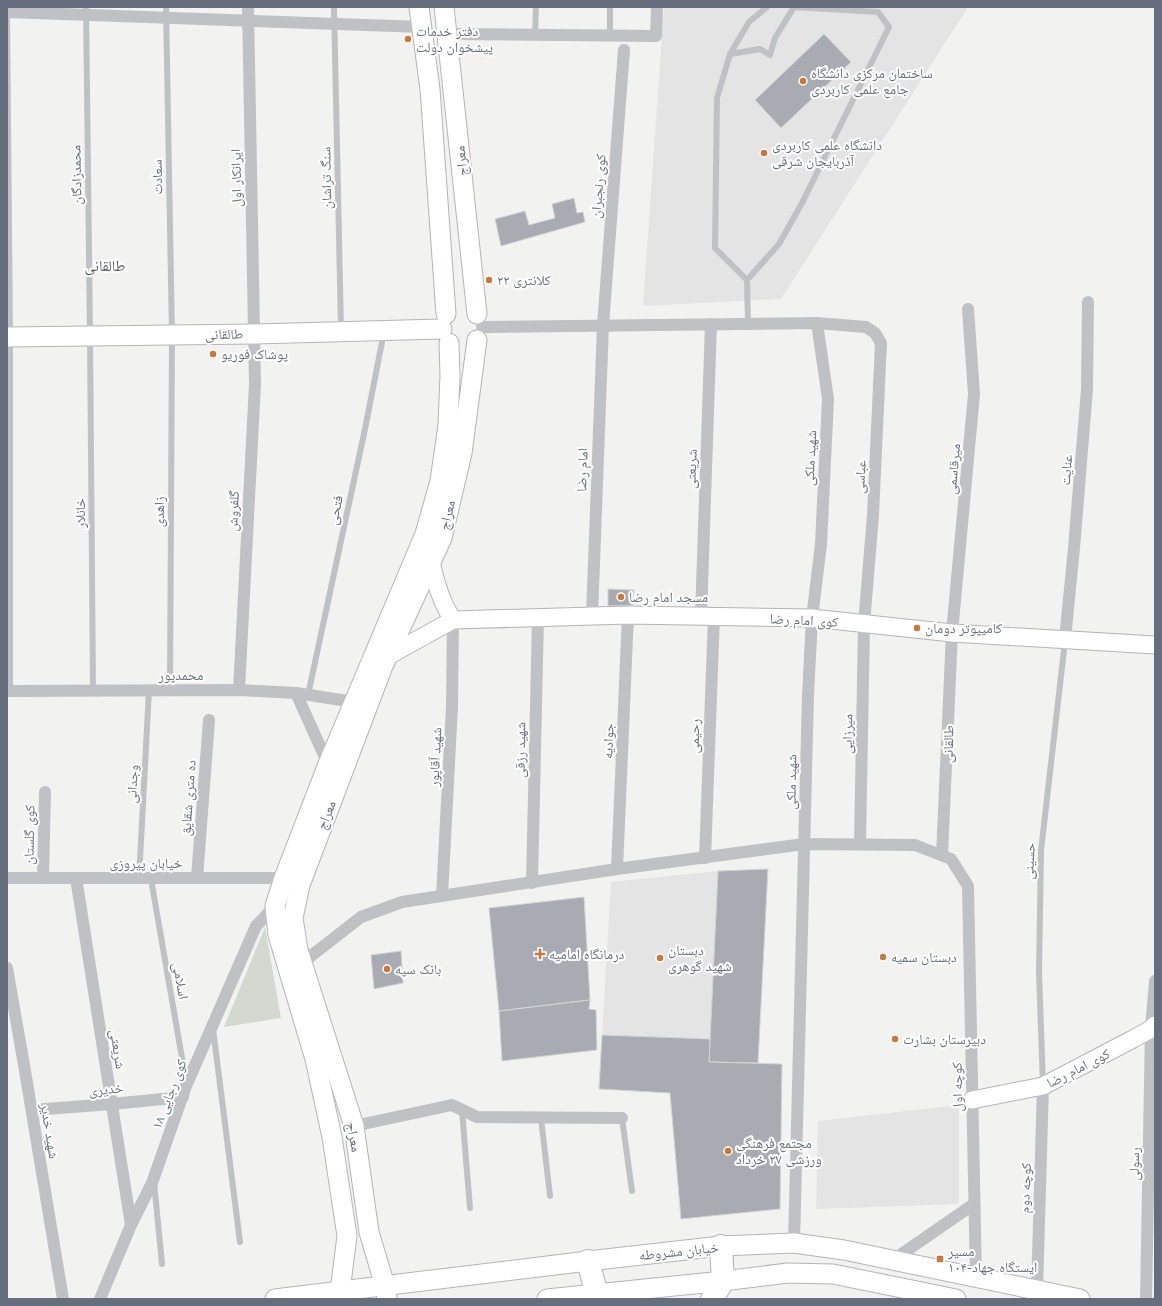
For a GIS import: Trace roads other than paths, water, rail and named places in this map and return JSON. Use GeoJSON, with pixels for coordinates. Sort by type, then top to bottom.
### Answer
{"type":"FeatureCollection","features":[{"type":"Feature","properties":{"kind":"highway"},"geometry":{"type":"LineString","coordinates":[[718,1290],[721,1246]]}},
{"type":"Feature","properties":{"kind":"highway"},"geometry":{"type":"LineString","coordinates":[[588,1261],[597,1297]]}},
{"type":"Feature","properties":{"kind":"main road","name":"معراج"},"geometry":{"type":"LineString","coordinates":[[340,1295],[347,1236],[332,1137],[317,1067],[278,935],[275,906],[284,878],[328,764],[425,534],[440,481],[448,425],[450,376],[430,89],[419,7]]}},
{"type":"Feature","properties":{"kind":"main road","name":"معراج"},"geometry":{"type":"LineString","coordinates":[[386,1292],[369,1232],[354,1126],[298,950],[293,918],[300,885],[388,656],[442,538],[462,453],[479,327],[444,7]]}},
{"type":"Feature","properties":{"kind":"main road"},"geometry":{"type":"LineString","coordinates":[[458,307],[465,307],[472,310],[479,327],[473,344],[467,347],[455,346],[446,329],[452,310],[458,307]]}},
{"type":"Feature","properties":{"kind":"main road","name":"طالقانی"},"geometry":{"type":"LineString","coordinates":[[8,337],[254,334],[446,329]]}},
{"type":"Feature","properties":{"kind":"main road"},"geometry":{"type":"LineString","coordinates":[[347,1236],[369,1232]]}},
{"type":"Feature","properties":{"kind":"main road","name":"خیابان مشروطه"},"geometry":{"type":"LineString","coordinates":[[275,1299],[386,1292],[588,1261],[721,1246],[794,1243],[844,1250],[1080,1299]]}},
{"type":"Feature","properties":{"kind":"main road"},"geometry":{"type":"LineString","coordinates":[[547,1299],[718,1290],[788,1273],[833,1274],[956,1299]]}},
{"type":"Feature","properties":{"kind":"street","name":"ایرانکار اول"},"geometry":{"type":"LineString","coordinates":[[248,7],[254,334]]}},
{"type":"Feature","properties":{"kind":"street"},"geometry":{"type":"LineString","coordinates":[[448,34],[656,36],[657,7]]}},
{"type":"Feature","properties":{"kind":"street"},"geometry":{"type":"LineString","coordinates":[[7,9],[7,12],[86,11],[166,13],[248,21],[422,27]]}},
{"type":"Feature","properties":{"kind":"street","name":"کوی رنجبران"},"geometry":{"type":"LineString","coordinates":[[603,325],[624,50]]}},
{"type":"Feature","properties":{"kind":"street","name":"عنایت"},"geometry":{"type":"LineString","coordinates":[[1066,639],[1087,389],[1088,302]]}},
{"type":"Feature","properties":{"kind":"street","name":"میرقاسمی"},"geometry":{"type":"LineString","coordinates":[[952,633],[974,394],[968,309]]}},
{"type":"Feature","properties":{"kind":"street"},"geometry":{"type":"LineString","coordinates":[[479,327],[817,323]]}},
{"type":"Feature","properties":{"kind":"street","name":"عباسی"},"geometry":{"type":"LineString","coordinates":[[817,323],[866,327],[875,333],[881,343],[873,515],[864,624]]}},
{"type":"Feature","properties":{"kind":"street","name":"شهید ملکی"},"geometry":{"type":"LineString","coordinates":[[794,1243],[808,695],[812,618],[821,544],[828,399],[817,323]]}},
{"type":"Feature","properties":{"kind":"street","name":"شریعتی"},"geometry":{"type":"LineString","coordinates":[[707,616],[711,324]]}},
{"type":"Feature","properties":{"kind":"street","name":"امام رضا"},"geometry":{"type":"LineString","coordinates":[[592,616],[603,325]]}},
{"type":"Feature","properties":{"kind":"street","name":"گلفروش"},"geometry":{"type":"LineString","coordinates":[[239,690],[254,392],[254,334]]}},
{"type":"Feature","properties":{"kind":"street"},"geometry":{"type":"LineString","coordinates":[[388,656],[453,620],[440,595],[431,562]]}},
{"type":"Feature","properties":{"kind":"street","name":"کوی امام رضا"},"geometry":{"type":"LineString","coordinates":[[453,620],[628,614],[812,618],[952,633],[1155,645]]}},
{"type":"Feature","properties":{"kind":"street","name":"جوادیه"},"geometry":{"type":"LineString","coordinates":[[617,869],[628,614]]}},
{"type":"Feature","properties":{"kind":"street","name":"رحیمی"},"geometry":{"type":"LineString","coordinates":[[705,858],[707,616]]}},
{"type":"Feature","properties":{"kind":"street","name":"شهید رزقی"},"geometry":{"type":"LineString","coordinates":[[532,883],[538,618]]}},
{"type":"Feature","properties":{"kind":"street","name":"شهید آقاپور"},"geometry":{"type":"LineString","coordinates":[[442,896],[452,707],[453,620]]}},
{"type":"Feature","properties":{"kind":"street","name":"میرزایی"},"geometry":{"type":"LineString","coordinates":[[860,844],[864,624]]}},
{"type":"Feature","properties":{"kind":"street","name":"طالقانی"},"geometry":{"type":"LineString","coordinates":[[942,856],[952,633]]}},
{"type":"Feature","properties":{"kind":"street","name":"محمدپور"},"geometry":{"type":"LineString","coordinates":[[8,692],[94,690],[239,690],[302,694],[354,702]]}},
{"type":"Feature","properties":{"kind":"street"},"geometry":{"type":"LineString","coordinates":[[302,694],[328,764]]}},
{"type":"Feature","properties":{"kind":"street","name":"ده متری شقایق"},"geometry":{"type":"LineString","coordinates":[[197,878],[209,720]]}},
{"type":"Feature","properties":{"kind":"street","name":"کوی گلستان"},"geometry":{"type":"LineString","coordinates":[[43,878],[45,792]]}},
{"type":"Feature","properties":{"kind":"street","name":"کوچه اول"},"geometry":{"type":"LineString","coordinates":[[302,963],[361,917],[402,902],[617,869],[804,844],[915,845],[951,859],[968,886],[976,1278]]}},
{"type":"Feature","properties":{"kind":"street","name":"خیابان پیروزی"},"geometry":{"type":"LineString","coordinates":[[7,878],[284,878]]}},
{"type":"Feature","properties":{"kind":"street","name":"شریعتی"},"geometry":{"type":"LineString","coordinates":[[76,878],[131,1225]]}},
{"type":"Feature","properties":{"kind":"street","name":"کوی رجایی ۱۸"},"geometry":{"type":"LineString","coordinates":[[100,1299],[131,1225],[154,1177],[185,1091],[256,926],[275,906]]}},
{"type":"Feature","properties":{"kind":"street","name":"شهید خدیر"},"geometry":{"type":"LineString","coordinates":[[7,968],[63,1299]]}},
{"type":"Feature","properties":{"kind":"street","name":"رسولی"},"geometry":{"type":"LineString","coordinates":[[1146,1299],[1155,981]]}},
{"type":"Feature","properties":{"kind":"street","name":"کوی امام رضا"},"geometry":{"type":"LineString","coordinates":[[972,1100],[1043,1086],[1153,1027]]}},
{"type":"Feature","properties":{"kind":"street","name":"کوچه دوم"},"geometry":{"type":"LineString","coordinates":[[1037,1290],[1043,1086]]}},
{"type":"Feature","properties":{"kind":"street","name":"خدیری"},"geometry":{"type":"LineString","coordinates":[[32,1110],[112,1104],[185,1091]]}},
{"type":"Feature","properties":{"kind":"street"},"geometry":{"type":"LineString","coordinates":[[354,1126],[452,1105],[477,1117],[622,1118]]}},
{"type":"Feature","properties":{"kind":"street"},"geometry":{"type":"LineString","coordinates":[[893,1260],[974,1204]]}},
{"type":"Feature","properties":{"kind":"lane","name":"سنگ تراشان"},"geometry":{"type":"LineString","coordinates":[[334,7],[342,331]]}},
{"type":"Feature","properties":{"kind":"lane"},"geometry":{"type":"LineString","coordinates":[[536,7],[536,34]]}},
{"type":"Feature","properties":{"kind":"lane"},"geometry":{"type":"LineString","coordinates":[[610,7],[610,35]]}},
{"type":"Feature","properties":{"kind":"lane"},"geometry":{"type":"LineString","coordinates":[[747,280],[715,248],[717,98],[730,54],[749,22],[767,7]]}},
{"type":"Feature","properties":{"kind":"lane"},"geometry":{"type":"LineString","coordinates":[[730,54],[760,50],[770,55],[775,38],[794,7],[878,12],[889,27],[802,203],[779,244],[747,280],[748,324]]}},
{"type":"Feature","properties":{"kind":"lane","name":"محمدزادگان"},"geometry":{"type":"LineString","coordinates":[[86,11],[90,335]]}},
{"type":"Feature","properties":{"kind":"lane"},"geometry":{"type":"LineString","coordinates":[[7,12],[8,692]]}},
{"type":"Feature","properties":{"kind":"lane","name":"سعادت"},"geometry":{"type":"LineString","coordinates":[[166,13],[172,335]]}},
{"type":"Feature","properties":{"kind":"lane","name":"فتحی"},"geometry":{"type":"LineString","coordinates":[[302,694],[365,429],[385,330]]}},
{"type":"Feature","properties":{"kind":"lane","name":"خانلار"},"geometry":{"type":"LineString","coordinates":[[90,335],[94,690]]}},
{"type":"Feature","properties":{"kind":"lane","name":"زاهدی"},"geometry":{"type":"LineString","coordinates":[[170,690],[172,335]]}},
{"type":"Feature","properties":{"kind":"lane","name":"حسینی"},"geometry":{"type":"LineString","coordinates":[[1043,1086],[1039,972],[1041,851],[1066,639]]}},
{"type":"Feature","properties":{"kind":"lane","name":"وجدانی"},"geometry":{"type":"LineString","coordinates":[[145,879],[149,690]]}},
{"type":"Feature","properties":{"kind":"lane","name":"اسلامی"},"geometry":{"type":"LineString","coordinates":[[145,879],[185,1091]]}},
{"type":"Feature","properties":{"kind":"lane"},"geometry":{"type":"LineString","coordinates":[[213,1026],[240,1242]]}},
{"type":"Feature","properties":{"kind":"lane"},"geometry":{"type":"LineString","coordinates":[[462,1110],[470,1208]]}},
{"type":"Feature","properties":{"kind":"lane"},"geometry":{"type":"LineString","coordinates":[[541,1118],[550,1196]]}},
{"type":"Feature","properties":{"kind":"lane"},"geometry":{"type":"LineString","coordinates":[[622,1118],[632,1192]]}},
{"type":"Feature","properties":{"kind":"lane"},"geometry":{"type":"LineString","coordinates":[[154,1177],[162,1264]]}},
{"type":"Feature","properties":{"kind":"place","name":"دفتر خدمات پیشخوان دولت"},"geometry":{"type":"Point","coordinates":[408,39]}},
{"type":"Feature","properties":{"kind":"place","name":"ساختمان مرکزی دانشگاه جامع علمی کاربردی"},"geometry":{"type":"Point","coordinates":[803,81]}},
{"type":"Feature","properties":{"kind":"place","name":"دانشگاه علمی کاربردی آذربایجان شرقی"},"geometry":{"type":"Point","coordinates":[764,153]}},
{"type":"Feature","properties":{"kind":"place","name":"کلانتری ٢٢"},"geometry":{"type":"Point","coordinates":[489,280]}},
{"type":"Feature","properties":{"kind":"place","name":"پوشاک فوریو"},"geometry":{"type":"Point","coordinates":[213,354]}},
{"type":"Feature","properties":{"kind":"place","name":"مسجد امام رضا"},"geometry":{"type":"Point","coordinates":[621,597]}},
{"type":"Feature","properties":{"kind":"place","name":"کامیپوتر دومان"},"geometry":{"type":"Point","coordinates":[917,628]}},
{"type":"Feature","properties":{"kind":"place","name":"درمانگاه امامیه"},"geometry":{"type":"Point","coordinates":[540,954]}},
{"type":"Feature","properties":{"kind":"place","name":"دبستان سمیه"},"geometry":{"type":"Point","coordinates":[883,957]}},
{"type":"Feature","properties":{"kind":"place","name":"دبستان شهید گوهری"},"geometry":{"type":"Point","coordinates":[660,958]}},
{"type":"Feature","properties":{"kind":"place","name":"بانک سپه"},"geometry":{"type":"Point","coordinates":[387,969]}},
{"type":"Feature","properties":{"kind":"place","name":"دبیرستان بشارت"},"geometry":{"type":"Point","coordinates":[895,1039]}},
{"type":"Feature","properties":{"kind":"place","name":"مجتمع فرهنگی ورزشی ۲۷ خرداد"},"geometry":{"type":"Point","coordinates":[728,1151]}},
{"type":"Feature","properties":{"kind":"place","name":"مسیر ۱۰۴-ایستگاه جهاد"},"geometry":{"type":"Point","coordinates":[940,1259]}},
{"type":"Feature","properties":{"kind":"district","name":"طالقانی"},"geometry":{"type":"Point","coordinates":[105,265]}}]}
